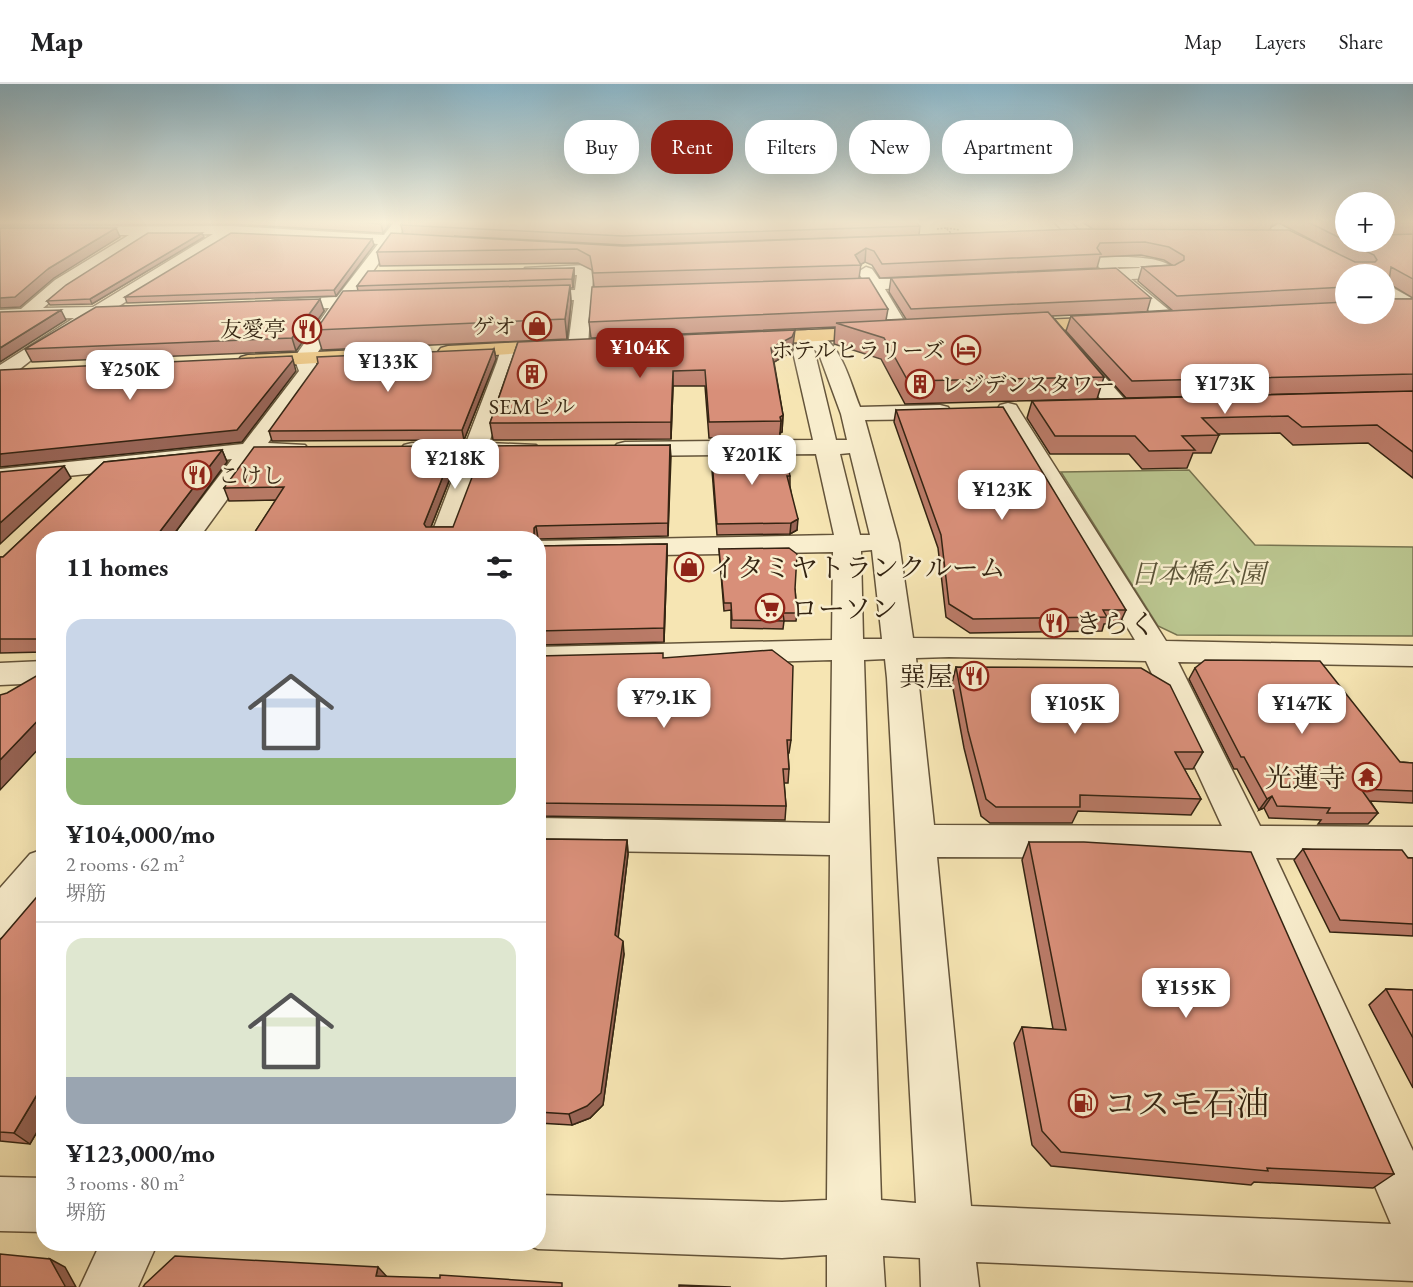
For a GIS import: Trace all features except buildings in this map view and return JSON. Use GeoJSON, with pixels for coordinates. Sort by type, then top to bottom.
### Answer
{"type":"FeatureCollection","features":[{"type":"Feature","properties":{"kind":"main road"},"geometry":{"type":"LineString","coordinates":[[1395,307],[1412,306]]}},
{"type":"Feature","properties":{"kind":"main road"},"geometry":{"type":"LineString","coordinates":[[1003,327],[1192,318]]}},
{"type":"Feature","properties":{"kind":"main road"},"geometry":{"type":"LineString","coordinates":[[731,340],[924,331]]}},
{"type":"Feature","properties":{"kind":"main road"},"geometry":{"type":"LineString","coordinates":[[430,352],[601,344]]}},
{"type":"Feature","properties":{"kind":"main road"},"geometry":{"type":"LineString","coordinates":[[229,361],[384,355]]}},
{"type":"Feature","properties":{"kind":"main road"},"geometry":{"type":"LineString","coordinates":[[2,373],[36,370]]}},
{"type":"Feature","properties":{"kind":"street"},"geometry":{"type":"LineString","coordinates":[[26,314],[70,279],[96,278]]}},
{"type":"Feature","properties":{"kind":"street"},"geometry":{"type":"LineString","coordinates":[[2,373],[23,357],[152,278]]}},
{"type":"Feature","properties":{"kind":"street"},"geometry":{"type":"LineString","coordinates":[[191,531],[309,371],[304,358],[341,302],[360,278]]}},
{"type":"Feature","properties":{"kind":"street"},"geometry":{"type":"LineString","coordinates":[[578,346],[585,278]]}},
{"type":"Feature","properties":{"kind":"street"},"geometry":{"type":"LineString","coordinates":[[869,278],[902,332]]}},
{"type":"Feature","properties":{"kind":"street"},"geometry":{"type":"LineString","coordinates":[[1121,278],[1169,319]]}},
{"type":"Feature","properties":{"kind":"street"},"geometry":{"type":"LineString","coordinates":[[808,287],[950,281]]}},
{"type":"Feature","properties":{"kind":"street"},"geometry":{"type":"LineString","coordinates":[[513,296],[653,292]]}},
{"type":"Feature","properties":{"kind":"street"},"geometry":{"type":"LineString","coordinates":[[1395,295],[1412,306]]}},
{"type":"Feature","properties":{"kind":"street"},"geometry":{"type":"LineString","coordinates":[[266,305],[399,300]]}},
{"type":"Feature","properties":{"kind":"street"},"geometry":{"type":"LineString","coordinates":[[0,315],[143,310]]}},
{"type":"Feature","properties":{"kind":"street"},"geometry":{"type":"LineString","coordinates":[[1048,325],[1119,407]]}},
{"type":"Feature","properties":{"kind":"street"},"geometry":{"type":"LineString","coordinates":[[809,336],[803,352],[846,436],[885,543],[900,648],[950,1287]]}},
{"type":"Feature","properties":{"kind":"street"},"geometry":{"type":"LineString","coordinates":[[446,531],[507,362],[509,349]]}},
{"type":"Feature","properties":{"kind":"street"},"geometry":{"type":"LineString","coordinates":[[1097,408],[1143,407]]}},
{"type":"Feature","properties":{"kind":"street"},"geometry":{"type":"LineString","coordinates":[[1008,410],[1158,653],[1248,841],[1413,1211]]}},
{"type":"Feature","properties":{"kind":"street"},"geometry":{"type":"LineString","coordinates":[[603,449],[846,436],[961,411]]}},
{"type":"Feature","properties":{"kind":"street"},"geometry":{"type":"LineString","coordinates":[[846,436],[853,1226],[856,1287]]}},
{"type":"Feature","properties":{"kind":"street"},"geometry":{"type":"LineString","coordinates":[[6,480],[101,466],[252,450],[322,450]]}},
{"type":"Feature","properties":{"kind":"street"},"geometry":{"type":"LineString","coordinates":[[393,450],[545,450]]}},
{"type":"Feature","properties":{"kind":"street"},"geometry":{"type":"LineString","coordinates":[[75,490],[101,466]]}},
{"type":"Feature","properties":{"kind":"street"},"geometry":{"type":"LineString","coordinates":[[546,549],[885,543]]}},
{"type":"Feature","properties":{"kind":"street"},"geometry":{"type":"LineString","coordinates":[[546,657],[949,647],[1409,661]]}},
{"type":"Feature","properties":{"kind":"street"},"geometry":{"type":"LineString","coordinates":[[0,701],[24,673]]}},
{"type":"Feature","properties":{"kind":"street"},"geometry":{"type":"LineString","coordinates":[[546,834],[850,839]]}},
{"type":"Feature","properties":{"kind":"street"},"geometry":{"type":"LineString","coordinates":[[915,841],[1413,843]]}},
{"type":"Feature","properties":{"kind":"street"},"geometry":{"type":"LineString","coordinates":[[0,919],[36,876]]}},
{"type":"Feature","properties":{"kind":"street"},"geometry":{"type":"LineString","coordinates":[[0,1204],[36,1205]]}},
{"type":"Feature","properties":{"kind":"street"},"geometry":{"type":"LineString","coordinates":[[546,1222],[782,1230],[853,1226],[944,1233],[1413,1253]]}},
{"type":"Feature","properties":{"kind":"street"},"geometry":{"type":"LineString","coordinates":[[109,1287],[126,1251]]}},
{"type":"Feature","properties":{"kind":"green space","name":"日本橋公園"},"geometry":{"type":"Polygon","coordinates":[[[1189,470],[1255,545],[1413,547],[1413,636],[1177,635],[1158,626],[1061,472],[1189,470]]]}},
{"type":"Feature","properties":{"kind":"place","name":"ゲオ"},"geometry":{"type":"Point","coordinates":[537,326]}},
{"type":"Feature","properties":{"kind":"place","name":"友愛亭"},"geometry":{"type":"Point","coordinates":[307,329]}},
{"type":"Feature","properties":{"kind":"place","name":"ホテルヒラリーズ"},"geometry":{"type":"Point","coordinates":[966,350]}},
{"type":"Feature","properties":{"kind":"place","name":"SEMビル"},"geometry":{"type":"Point","coordinates":[532,374]}},
{"type":"Feature","properties":{"kind":"place","name":"レジデンスタワー"},"geometry":{"type":"Point","coordinates":[920,384]}},
{"type":"Feature","properties":{"kind":"place","name":"こけし"},"geometry":{"type":"Point","coordinates":[197,475]}},
{"type":"Feature","properties":{"kind":"place","name":"イタミヤトランクルーム"},"geometry":{"type":"Point","coordinates":[689,567]}},
{"type":"Feature","properties":{"kind":"place","name":"ローソン"},"geometry":{"type":"Point","coordinates":[770,608]}},
{"type":"Feature","properties":{"kind":"place","name":"きらく"},"geometry":{"type":"Point","coordinates":[1054,623]}},
{"type":"Feature","properties":{"kind":"place","name":"巽屋"},"geometry":{"type":"Point","coordinates":[974,676]}},
{"type":"Feature","properties":{"kind":"place","name":"光蓮寺"},"geometry":{"type":"Point","coordinates":[1367,777]}},
{"type":"Feature","properties":{"kind":"place","name":"コスモ石油"},"geometry":{"type":"Point","coordinates":[1083,1103]}}]}
